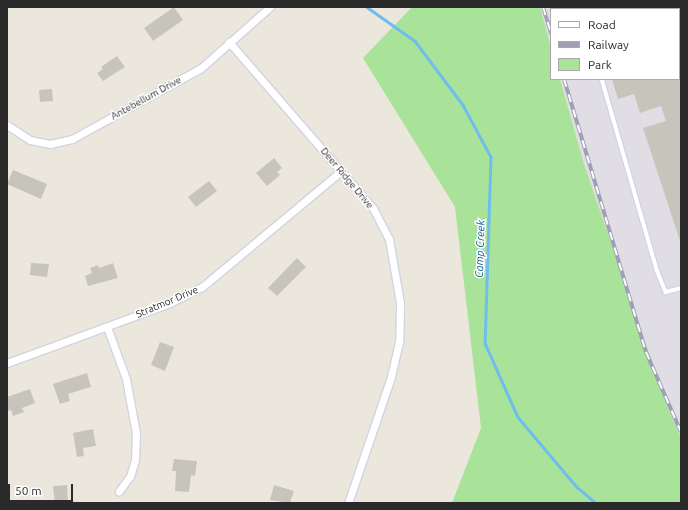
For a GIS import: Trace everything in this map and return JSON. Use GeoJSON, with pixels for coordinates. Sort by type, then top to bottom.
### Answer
{"type":"FeatureCollection","features":[{"type":"Feature","properties":{"kind":"street","name":"Antebellum Drive"},"geometry":{"type":"LineString","coordinates":[[7,125],[30,140],[50,144],[72,139],[201,68],[270,7]]}},
{"type":"Feature","properties":{"kind":"street","name":"Deer Ridge Drive"},"geometry":{"type":"LineString","coordinates":[[229,42],[373,208],[389,239],[400,303],[399,342],[391,377],[348,503]]}},
{"type":"Feature","properties":{"kind":"street","name":"Stratmor Drive"},"geometry":{"type":"LineString","coordinates":[[7,363],[170,303],[202,287],[341,171]]}},
{"type":"Feature","properties":{"kind":"street"},"geometry":{"type":"LineString","coordinates":[[106,327],[126,379],[136,433],[135,460],[130,476],[118,491]]}},
{"type":"Feature","properties":{"kind":"lane"},"geometry":{"type":"LineString","coordinates":[[602,80],[657,270],[666,292],[681,288]]}},
{"type":"Feature","properties":{"kind":"shaded area"},"geometry":{"type":"Polygon","coordinates":[[[540,7],[681,7],[681,438],[669,411],[584,164],[560,80],[680,80],[680,8],[550,8],[550,43],[540,7]]]}},
{"type":"Feature","properties":{"kind":"green space"},"geometry":{"type":"Polygon","coordinates":[[[412,7],[540,7],[550,43],[550,80],[560,80],[584,164],[669,411],[681,438],[681,503],[452,503],[481,428],[455,207],[363,58],[412,7]]]}},
{"type":"Feature","properties":{"kind":"building"},"geometry":{"type":"Polygon","coordinates":[[[174,7],[183,20],[153,41],[144,28],[174,7]]]}},
{"type":"Feature","properties":{"kind":"building"},"geometry":{"type":"Polygon","coordinates":[[[117,56],[125,67],[103,81],[97,73],[103,69],[101,67],[117,56]]]}},
{"type":"Feature","properties":{"kind":"building"},"geometry":{"type":"Polygon","coordinates":[[[681,79],[681,244],[643,128],[666,121],[661,106],[640,113],[634,94],[618,99],[612,80],[681,79]]]}},
{"type":"Feature","properties":{"kind":"building"},"geometry":{"type":"Polygon","coordinates":[[[52,89],[53,101],[40,102],[39,90],[52,89]]]}},
{"type":"Feature","properties":{"kind":"building"},"geometry":{"type":"Polygon","coordinates":[[[274,158],[282,168],[277,172],[280,175],[267,186],[256,173],[274,158]]]}},
{"type":"Feature","properties":{"kind":"building"},"geometry":{"type":"Polygon","coordinates":[[[13,170],[47,184],[41,199],[7,184],[13,170]]]}},
{"type":"Feature","properties":{"kind":"building"},"geometry":{"type":"Polygon","coordinates":[[[209,181],[217,191],[196,207],[188,197],[209,181]]]}},
{"type":"Feature","properties":{"kind":"building"},"geometry":{"type":"Polygon","coordinates":[[[297,258],[306,267],[277,296],[268,288],[297,258]]]}},
{"type":"Feature","properties":{"kind":"building"},"geometry":{"type":"Polygon","coordinates":[[[31,263],[49,264],[47,277],[30,275],[31,263]]]}},
{"type":"Feature","properties":{"kind":"building"},"geometry":{"type":"Polygon","coordinates":[[[113,263],[118,278],[88,286],[85,276],[92,273],[90,268],[98,265],[99,268],[113,263]]]}},
{"type":"Feature","properties":{"kind":"building"},"geometry":{"type":"Polygon","coordinates":[[[160,342],[174,347],[165,371],[151,365],[160,342]]]}},
{"type":"Feature","properties":{"kind":"building"},"geometry":{"type":"Polygon","coordinates":[[[87,373],[91,387],[68,394],[70,401],[60,404],[53,384],[87,373]]]}},
{"type":"Feature","properties":{"kind":"building"},"geometry":{"type":"Polygon","coordinates":[[[30,389],[35,403],[22,408],[24,412],[13,416],[11,410],[7,411],[7,397],[30,389]]]}},
{"type":"Feature","properties":{"kind":"building"},"geometry":{"type":"Polygon","coordinates":[[[93,429],[96,446],[83,448],[84,456],[77,457],[73,433],[93,429]]]}},
{"type":"Feature","properties":{"kind":"building"},"geometry":{"type":"Polygon","coordinates":[[[174,459],[197,461],[195,476],[191,475],[189,492],[175,491],[176,471],[172,471],[174,459]]]}},
{"type":"Feature","properties":{"kind":"building"},"geometry":{"type":"Polygon","coordinates":[[[67,485],[68,503],[55,503],[53,486],[67,485]]]}},
{"type":"Feature","properties":{"kind":"building"},"geometry":{"type":"Polygon","coordinates":[[[274,485],[294,491],[290,503],[270,500],[274,485]]]}},
{"type":"Feature","properties":{"kind":"waterway","name":"Camp Creek"},"geometry":{"type":"LineString","coordinates":[[367,7],[415,41],[463,105],[491,157],[485,343],[518,417],[577,487],[596,503]]}},
{"type":"Feature","properties":{"kind":"railway"},"geometry":{"type":"LineString","coordinates":[[543,7],[550,31]]}},
{"type":"Feature","properties":{"kind":"railway"},"geometry":{"type":"LineString","coordinates":[[564,80],[646,352],[681,432]]}}]}
